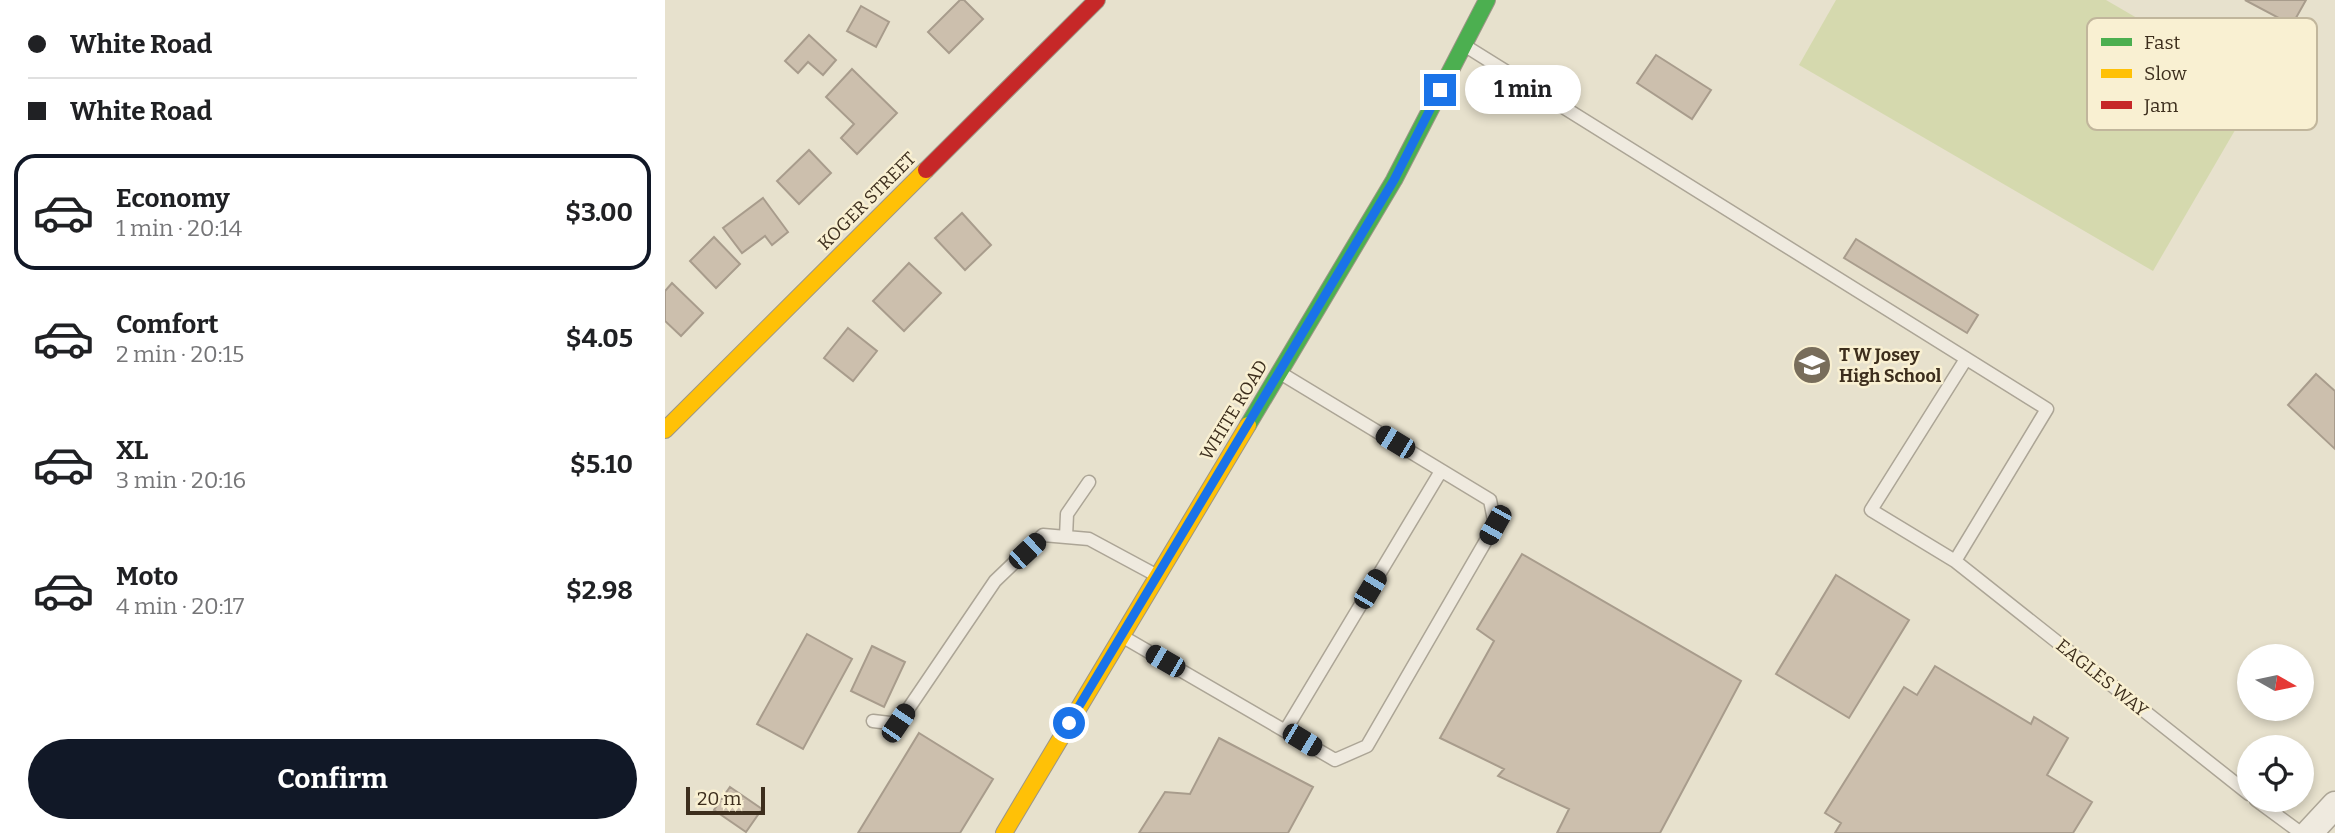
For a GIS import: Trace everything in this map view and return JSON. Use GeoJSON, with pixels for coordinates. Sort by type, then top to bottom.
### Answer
{"type":"FeatureCollection","features":[{"type":"Feature","properties":{"kind":"street","name":"KOGER STREET"},"geometry":{"type":"LineString","coordinates":[[665,430],[1097,0]]}},
{"type":"Feature","properties":{"kind":"street","name":"WHITE ROAD"},"geometry":{"type":"LineString","coordinates":[[1004,833],[1394,180],[1487,0]]}},
{"type":"Feature","properties":{"kind":"street"},"geometry":{"type":"LineString","coordinates":[[2309,833],[2335,805]]}},
{"type":"Feature","properties":{"kind":"lane"},"geometry":{"type":"LineString","coordinates":[[1464,45],[2047,409],[1955,561]]}},
{"type":"Feature","properties":{"kind":"lane","name":"EAGLES WAY"},"geometry":{"type":"LineString","coordinates":[[1966,359],[1871,510],[1955,561],[2237,784]]}},
{"type":"Feature","properties":{"kind":"lane"},"geometry":{"type":"LineString","coordinates":[[1122,636],[1335,760],[1367,746],[1404,686],[1495,525],[1490,500],[1279,372]]}},
{"type":"Feature","properties":{"kind":"lane"},"geometry":{"type":"LineString","coordinates":[[1285,731],[1441,471]]}},
{"type":"Feature","properties":{"kind":"lane"},"geometry":{"type":"LineString","coordinates":[[1066,537],[1067,514],[1089,482]]}},
{"type":"Feature","properties":{"kind":"lane"},"geometry":{"type":"LineString","coordinates":[[873,721],[898,723],[995,581],[1043,535],[1089,539],[1157,576]]}},
{"type":"Feature","properties":{"kind":"lane"},"geometry":{"type":"LineString","coordinates":[[2272,812],[2301,833]]}},
{"type":"Feature","properties":{"kind":"green space"},"geometry":{"type":"Polygon","coordinates":[[[1836,0],[2106,0],[2137,18],[2087,18],[2087,130],[2235,130],[2153,271],[1799,65],[1836,0]]]}},
{"type":"Feature","properties":{"kind":"building"},"geometry":{"type":"Polygon","coordinates":[[[960,0],[964,0],[983,19],[949,53],[928,32],[960,0]]]}},
{"type":"Feature","properties":{"kind":"building"},"geometry":{"type":"Polygon","coordinates":[[[2245,0],[2306,0],[2296,18],[2279,18],[2245,0]]]}},
{"type":"Feature","properties":{"kind":"building"},"geometry":{"type":"Polygon","coordinates":[[[861,6],[889,22],[876,47],[847,31],[861,6]]]}},
{"type":"Feature","properties":{"kind":"building"},"geometry":{"type":"Polygon","coordinates":[[[809,35],[836,60],[823,75],[808,62],[798,73],[785,61],[809,35]]]}},
{"type":"Feature","properties":{"kind":"building"},"geometry":{"type":"Polygon","coordinates":[[[1656,55],[1711,90],[1692,119],[1637,83],[1656,55]]]}},
{"type":"Feature","properties":{"kind":"building"},"geometry":{"type":"Polygon","coordinates":[[[852,69],[897,113],[857,154],[841,138],[854,124],[826,97],[852,69]]]}},
{"type":"Feature","properties":{"kind":"building"},"geometry":{"type":"Polygon","coordinates":[[[809,150],[831,173],[799,204],[777,181],[809,150]]]}},
{"type":"Feature","properties":{"kind":"building"},"geometry":{"type":"Polygon","coordinates":[[[763,198],[788,232],[772,245],[765,236],[742,253],[723,228],[763,198]]]}},
{"type":"Feature","properties":{"kind":"building"},"geometry":{"type":"Polygon","coordinates":[[[962,213],[991,245],[965,270],[935,238],[962,213]]]}},
{"type":"Feature","properties":{"kind":"building"},"geometry":{"type":"Polygon","coordinates":[[[714,237],[740,264],[716,288],[690,261],[714,237]]]}},
{"type":"Feature","properties":{"kind":"building"},"geometry":{"type":"Polygon","coordinates":[[[1856,239],[1978,315],[1967,333],[1844,258],[1856,239]]]}},
{"type":"Feature","properties":{"kind":"building"},"geometry":{"type":"Polygon","coordinates":[[[909,263],[941,293],[904,331],[873,301],[909,263]]]}},
{"type":"Feature","properties":{"kind":"building"},"geometry":{"type":"Polygon","coordinates":[[[672,283],[703,313],[681,336],[665,321],[665,291],[672,283]]]}},
{"type":"Feature","properties":{"kind":"building"},"geometry":{"type":"Polygon","coordinates":[[[848,328],[877,351],[853,381],[824,358],[848,328]]]}},
{"type":"Feature","properties":{"kind":"building"},"geometry":{"type":"Polygon","coordinates":[[[2316,374],[2335,391],[2335,449],[2288,405],[2316,374]]]}},
{"type":"Feature","properties":{"kind":"building"},"geometry":{"type":"Polygon","coordinates":[[[1522,554],[1741,681],[1660,833],[1557,833],[1569,809],[1498,776],[1504,769],[1440,738],[1494,641],[1477,629],[1522,554]]]}},
{"type":"Feature","properties":{"kind":"building"},"geometry":{"type":"Polygon","coordinates":[[[1836,575],[1909,620],[1849,718],[1776,674],[1836,575]]]}},
{"type":"Feature","properties":{"kind":"building"},"geometry":{"type":"Polygon","coordinates":[[[807,634],[852,659],[803,749],[757,724],[807,634]]]}},
{"type":"Feature","properties":{"kind":"building"},"geometry":{"type":"Polygon","coordinates":[[[872,646],[905,662],[884,707],[851,691],[872,646]]]}},
{"type":"Feature","properties":{"kind":"building"},"geometry":{"type":"Polygon","coordinates":[[[1935,666],[2031,724],[2034,717],[2068,738],[2047,775],[2092,802],[2073,833],[1835,833],[1841,823],[1825,813],[1904,687],[1917,695],[1935,666]]]}},
{"type":"Feature","properties":{"kind":"building"},"geometry":{"type":"Polygon","coordinates":[[[919,733],[993,779],[960,833],[858,833],[919,733]]]}},
{"type":"Feature","properties":{"kind":"building"},"geometry":{"type":"Polygon","coordinates":[[[1219,738],[1313,787],[1288,833],[1139,833],[1165,792],[1190,794],[1219,738]]]}},
{"type":"Feature","properties":{"kind":"building"},"geometry":{"type":"Polygon","coordinates":[[[730,787],[762,809],[746,832],[714,810],[730,787]]]}},
{"type":"Feature","properties":{"kind":"traffic: fast"},"geometry":{"type":"LineString","coordinates":[[1248,425],[1394,180],[1487,0]]}},
{"type":"Feature","properties":{"kind":"traffic: slow"},"geometry":{"type":"LineString","coordinates":[[665,430],[926,170]]}},
{"type":"Feature","properties":{"kind":"traffic: slow"},"geometry":{"type":"LineString","coordinates":[[1004,833],[1248,425]]}},
{"type":"Feature","properties":{"kind":"traffic: jam"},"geometry":{"type":"LineString","coordinates":[[926,170],[1097,0]]}},
{"type":"Feature","properties":{"kind":"place","name":"T W Josey High School"},"geometry":{"type":"Point","coordinates":[1812,365]}},
{"type":"Feature","properties":{"kind":"route"},"geometry":{"type":"LineString","coordinates":[[1069,723],[1394,180],[1440,90]]}}]}
